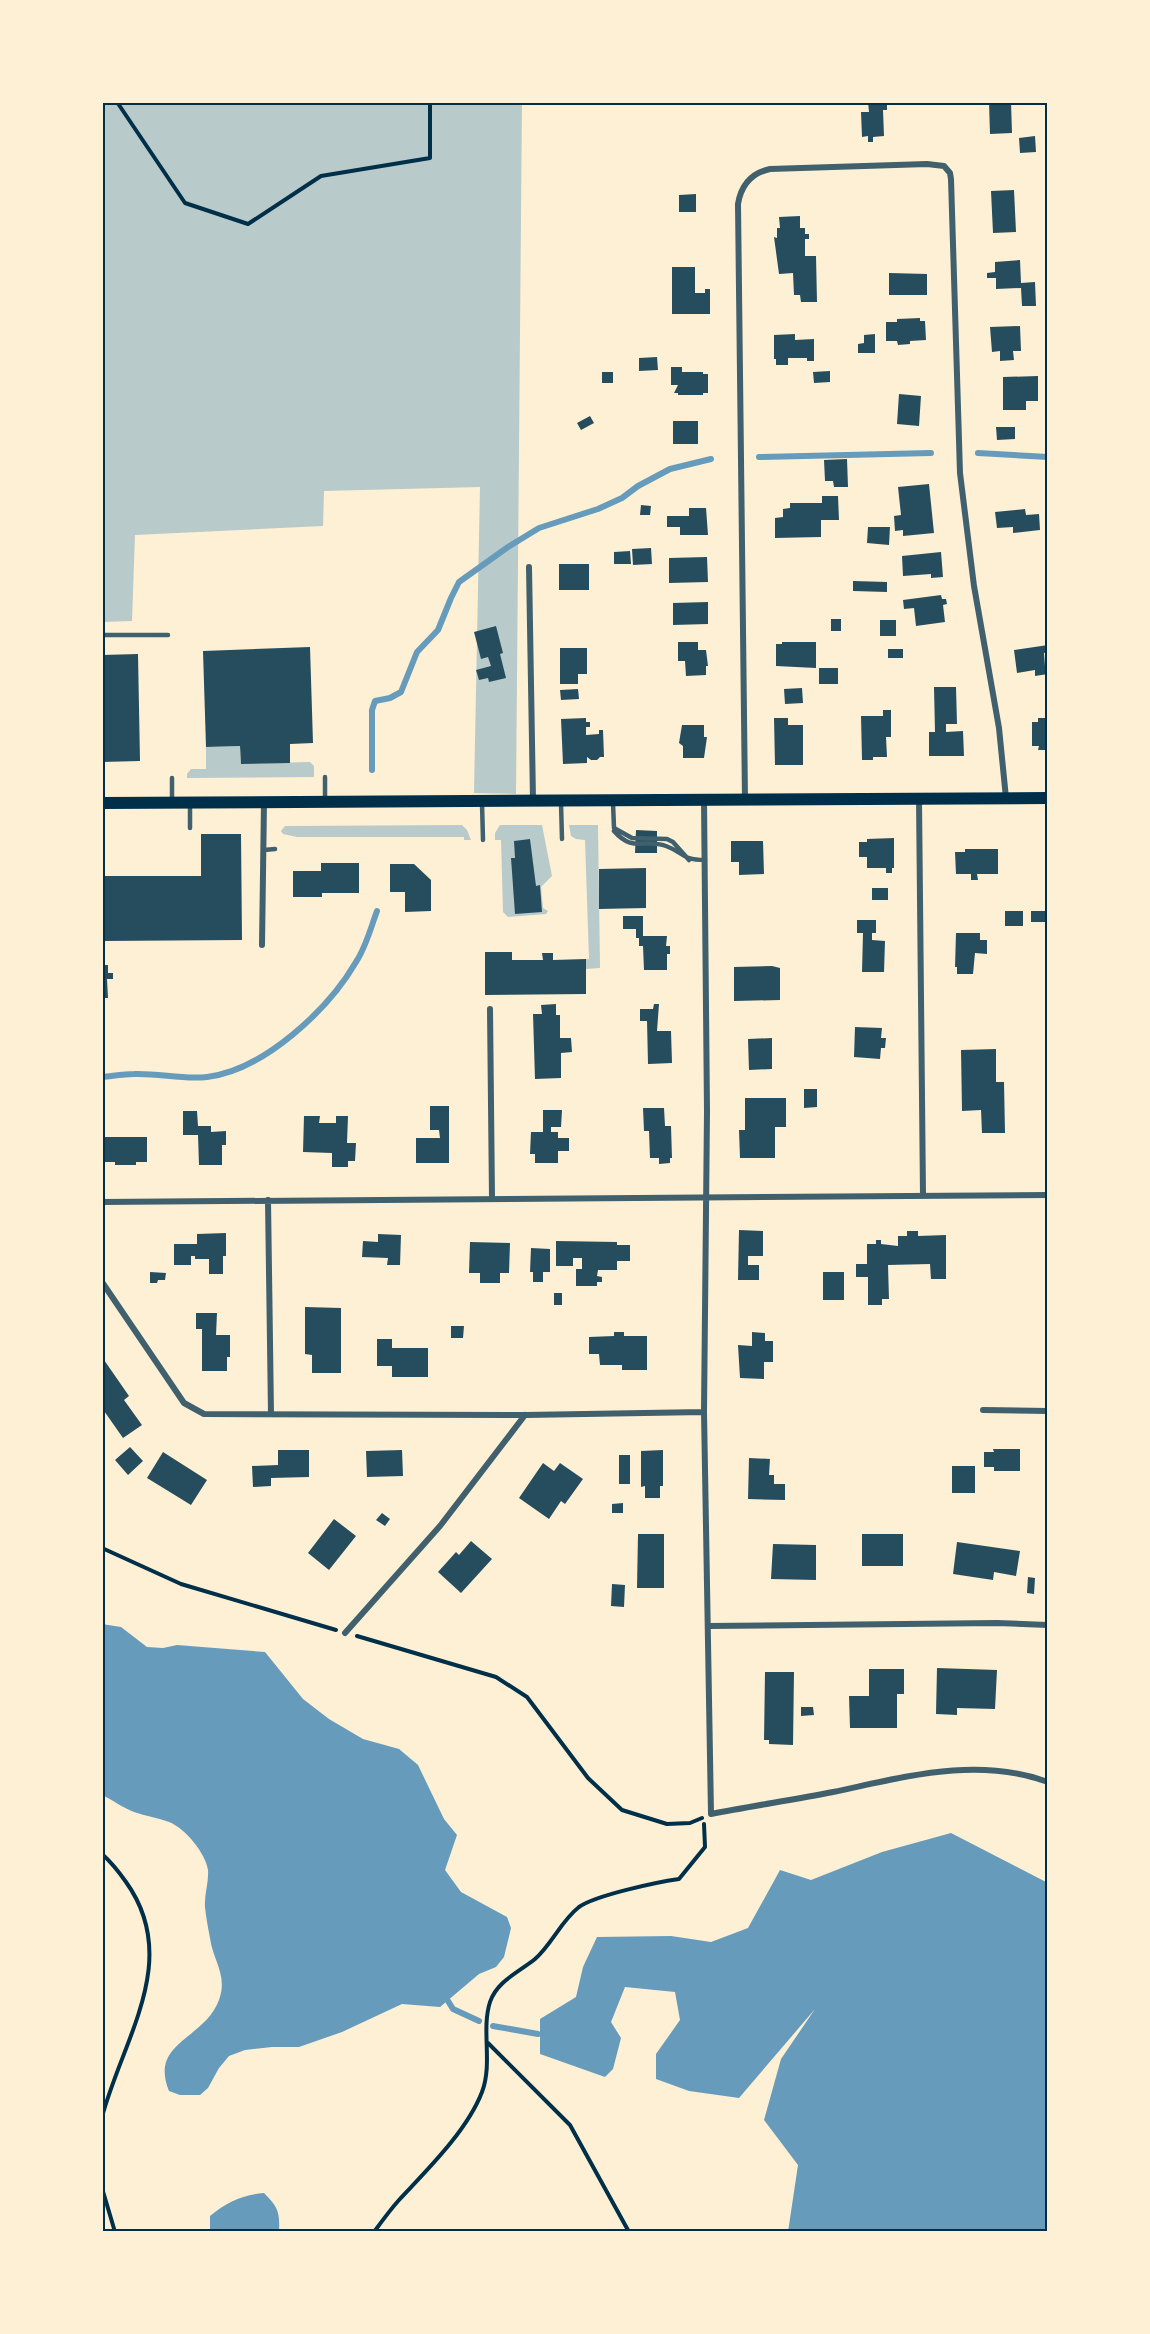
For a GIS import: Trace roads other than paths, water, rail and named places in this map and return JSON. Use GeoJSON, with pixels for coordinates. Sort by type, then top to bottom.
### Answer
{"type":"FeatureCollection","features":[{"type":"Feature","properties":{"kind":"main road"},"geometry":{"type":"LineString","coordinates":[[102,803],[1048,798]]}},
{"type":"Feature","properties":{"kind":"street"},"geometry":{"type":"LineString","coordinates":[[745,800],[738,204],[740,195],[749,179],[757,173],[770,169],[927,164],[944,166],[950,172],[960,474],[974,586],[999,728],[1006,798]]}},
{"type":"Feature","properties":{"kind":"street"},"geometry":{"type":"LineString","coordinates":[[529,567],[533,800]]}},
{"type":"Feature","properties":{"kind":"street"},"geometry":{"type":"LineString","coordinates":[[920,798],[923,1196]]}},
{"type":"Feature","properties":{"kind":"street"},"geometry":{"type":"LineString","coordinates":[[704,800],[706,1197],[704,1412],[711,1814],[940,1770],[986,1769],[1034,1777],[1048,1782]]}},
{"type":"Feature","properties":{"kind":"street"},"geometry":{"type":"LineString","coordinates":[[262,945],[264,802]]}},
{"type":"Feature","properties":{"kind":"street"},"geometry":{"type":"LineString","coordinates":[[490,1009],[492,1198]]}},
{"type":"Feature","properties":{"kind":"street"},"geometry":{"type":"LineString","coordinates":[[102,1202],[1048,1195]]}},
{"type":"Feature","properties":{"kind":"street"},"geometry":{"type":"LineString","coordinates":[[268,1200],[271,1414]]}},
{"type":"Feature","properties":{"kind":"street"},"geometry":{"type":"LineString","coordinates":[[102,1282],[184,1403],[197,1412],[212,1415],[525,1415],[704,1412]]}},
{"type":"Feature","properties":{"kind":"street"},"geometry":{"type":"LineString","coordinates":[[983,1410],[1048,1411]]}},
{"type":"Feature","properties":{"kind":"street"},"geometry":{"type":"LineString","coordinates":[[345,1633],[440,1526],[525,1415]]}},
{"type":"Feature","properties":{"kind":"street"},"geometry":{"type":"LineString","coordinates":[[708,1626],[987,1623],[1048,1625]]}},
{"type":"Feature","properties":{"kind":"lane"},"geometry":{"type":"LineString","coordinates":[[102,634],[168,634]]}},
{"type":"Feature","properties":{"kind":"lane"},"geometry":{"type":"LineString","coordinates":[[325,777],[325,802]]}},
{"type":"Feature","properties":{"kind":"lane"},"geometry":{"type":"LineString","coordinates":[[172,778],[172,803]]}},
{"type":"Feature","properties":{"kind":"lane"},"geometry":{"type":"LineString","coordinates":[[482,800],[483,840]]}},
{"type":"Feature","properties":{"kind":"lane"},"geometry":{"type":"LineString","coordinates":[[561,800],[562,839]]}},
{"type":"Feature","properties":{"kind":"lane"},"geometry":{"type":"LineString","coordinates":[[613,800],[614,828],[632,838],[667,839],[673,842],[689,860]]}},
{"type":"Feature","properties":{"kind":"lane"},"geometry":{"type":"LineString","coordinates":[[190,803],[190,828]]}},
{"type":"Feature","properties":{"kind":"lane"},"geometry":{"type":"LineString","coordinates":[[614,831],[628,843],[661,844],[689,860],[705,860]]}},
{"type":"Feature","properties":{"kind":"lane"},"geometry":{"type":"LineString","coordinates":[[264,850],[275,849]]}},
{"type":"Feature","properties":{"kind":"water"},"geometry":{"type":"Polygon","coordinates":[[[102,1624],[121,1627],[147,1647],[163,1648],[177,1645],[265,1652],[303,1699],[329,1719],[363,1739],[399,1749],[418,1765],[444,1819],[457,1835],[445,1870],[461,1892],[507,1917],[511,1928],[504,1957],[496,1967],[479,1974],[440,2007],[402,2004],[342,2032],[299,2047],[245,2050],[229,2056],[208,2088],[200,2095],[180,2095],[169,2091],[165,2075],[166,2062],[172,2051],[212,2013],[221,1991],[221,1975],[212,1946],[205,1907],[208,1870],[199,1849],[175,1825],[130,1810],[102,1795],[102,1624]]]}},
{"type":"Feature","properties":{"kind":"water"},"geometry":{"type":"Polygon","coordinates":[[[951,1833],[1048,1883],[1048,2232],[788,2232],[798,2165],[764,2120],[781,2059],[815,2009],[739,2098],[689,2091],[656,2079],[656,2054],[680,2020],[675,1992],[625,1987],[611,2022],[621,2038],[613,2069],[605,2077],[540,2054],[540,2019],[576,1997],[583,1967],[597,1937],[671,1936],[711,1942],[748,1928],[780,1870],[811,1880],[882,1852],[951,1833]]]}},
{"type":"Feature","properties":{"kind":"water"},"geometry":{"type":"Polygon","coordinates":[[[264,2193],[277,2210],[279,2232],[210,2232],[210,2216],[216,2211],[242,2197],[264,2193]]]}},
{"type":"Feature","properties":{"kind":"waterway"},"geometry":{"type":"LineString","coordinates":[[759,457],[931,453]]}},
{"type":"Feature","properties":{"kind":"waterway"},"geometry":{"type":"LineString","coordinates":[[978,453],[1048,457]]}},
{"type":"Feature","properties":{"kind":"waterway"},"geometry":{"type":"LineString","coordinates":[[372,770],[372,710],[375,701],[390,698],[401,692],[417,652],[438,630],[459,582],[539,528],[598,509],[622,498],[638,486],[670,469],[711,459]]}},
{"type":"Feature","properties":{"kind":"waterway"},"geometry":{"type":"LineString","coordinates":[[102,1077],[126,1074],[207,1077],[229,1072],[272,1050],[312,1018],[344,980],[363,950],[377,911]]}},
{"type":"Feature","properties":{"kind":"waterway"},"geometry":{"type":"LineString","coordinates":[[448,2001],[453,2009],[479,2021]]}},
{"type":"Feature","properties":{"kind":"waterway"},"geometry":{"type":"LineString","coordinates":[[493,2026],[538,2034]]}}]}
